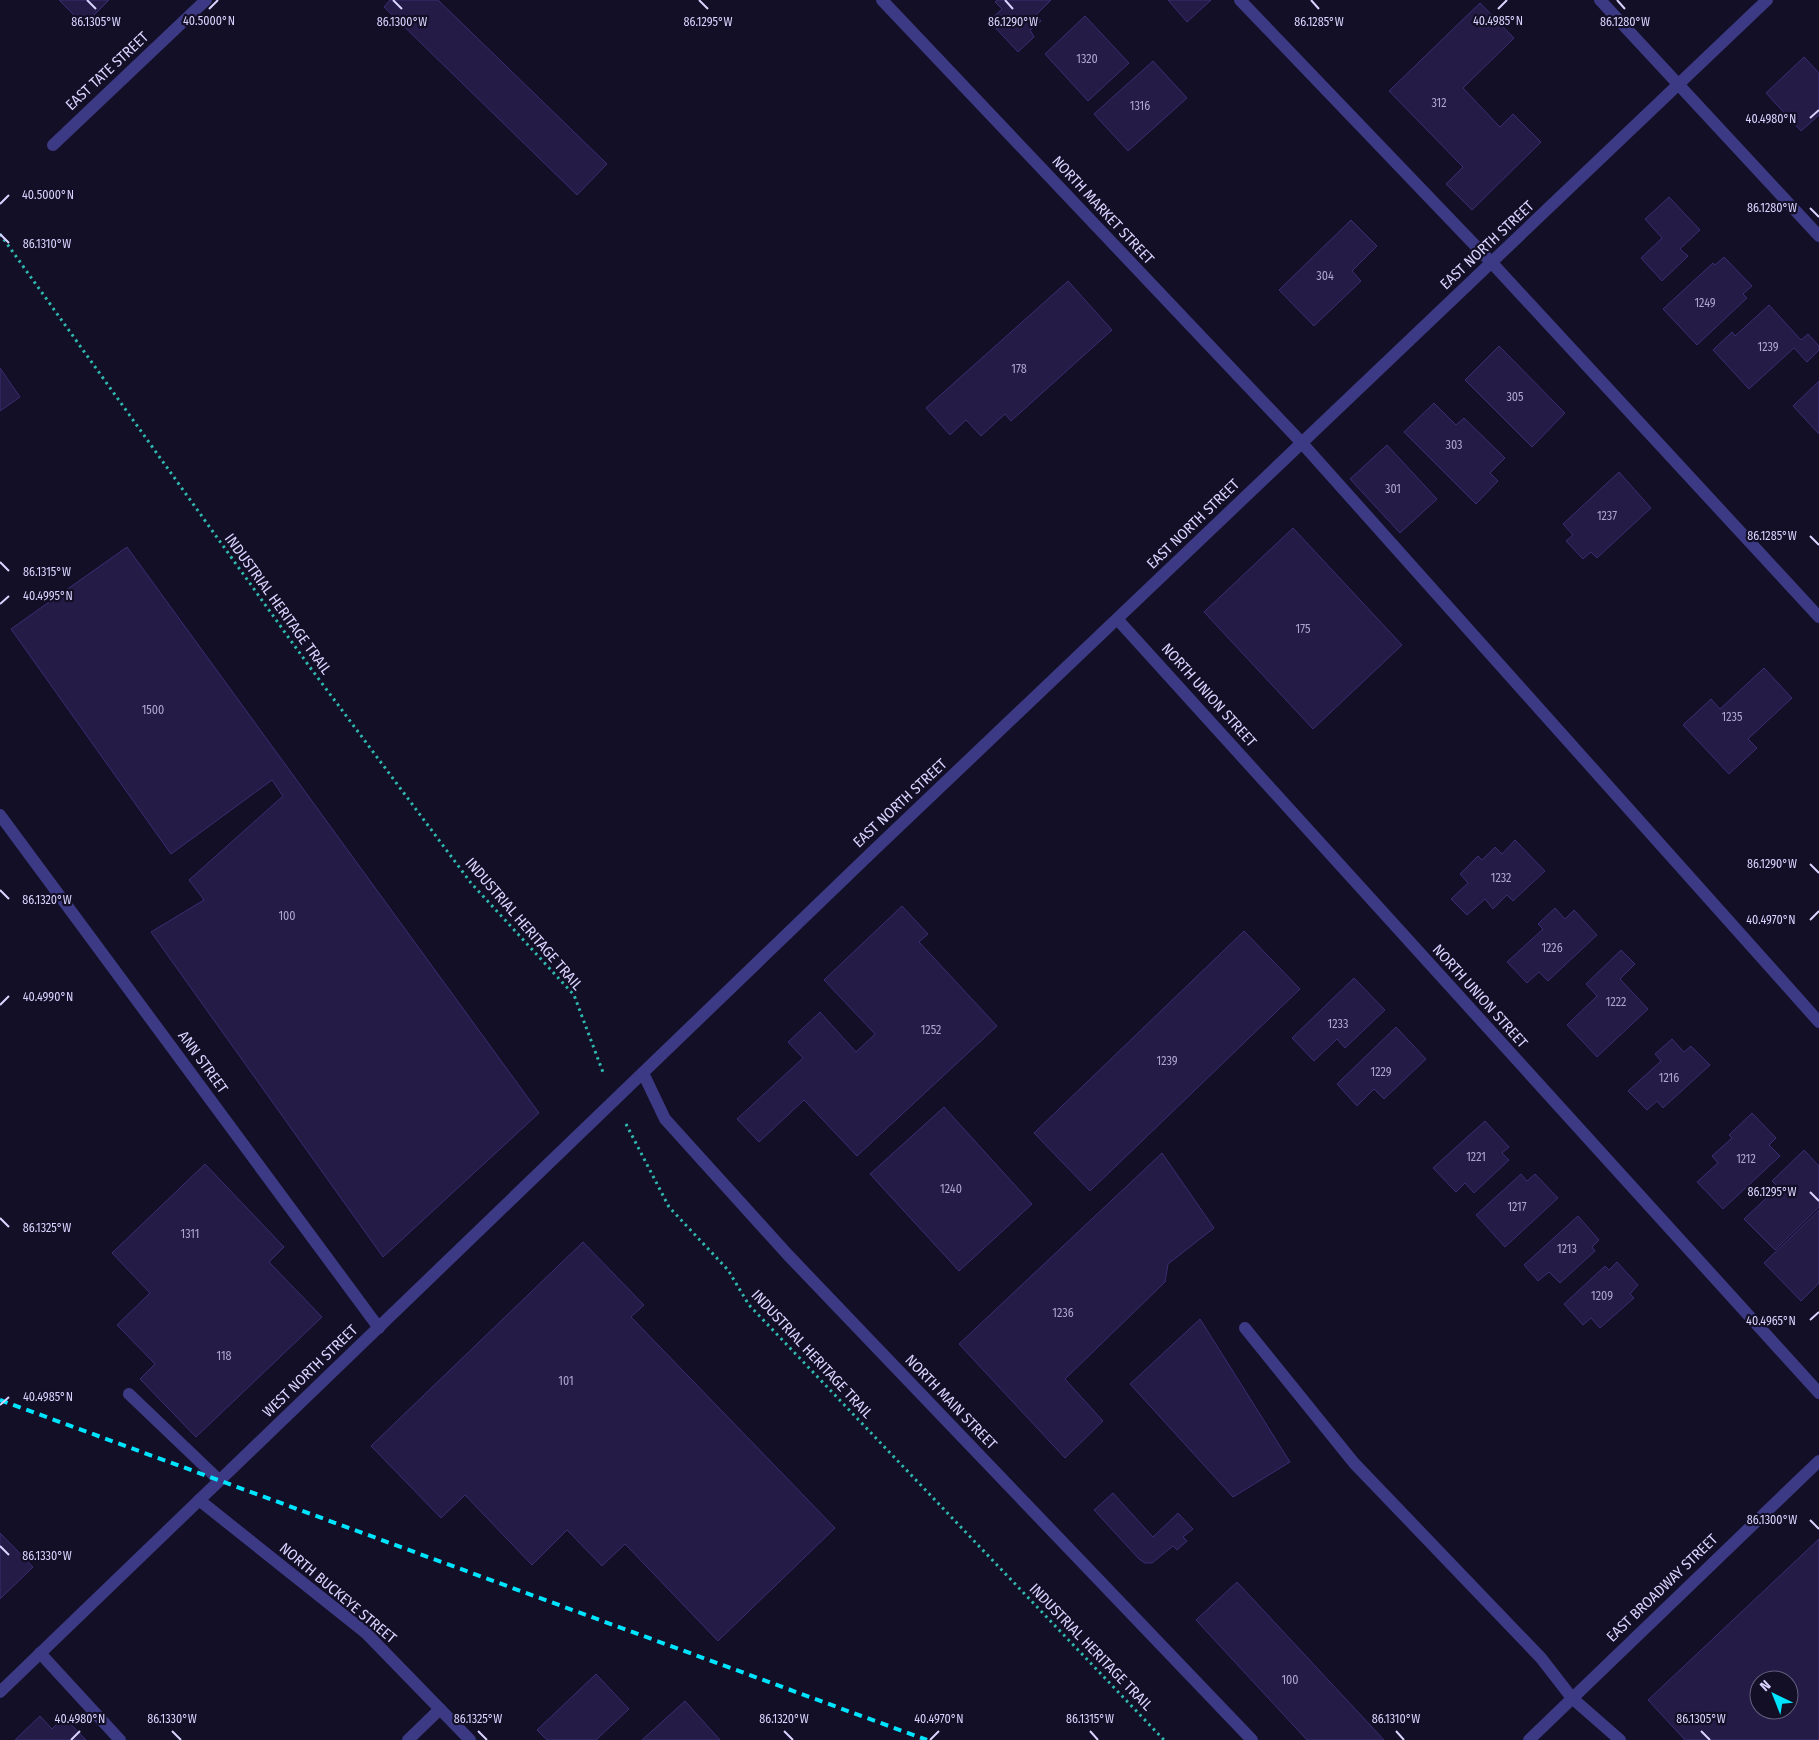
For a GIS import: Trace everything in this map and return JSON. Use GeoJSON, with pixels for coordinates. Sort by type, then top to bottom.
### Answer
{"type":"FeatureCollection","features":[{"type":"Feature","properties":{"kind":"street","name":"EAST TATE STREET"},"geometry":{"type":"LineString","coordinates":[[53,145],[206,0]]}},
{"type":"Feature","properties":{"kind":"street","name":"NORTH MARKET STREET"},"geometry":{"type":"LineString","coordinates":[[882,0],[1301,442],[1819,1022]]}},
{"type":"Feature","properties":{"kind":"street"},"geometry":{"type":"LineString","coordinates":[[1240,0],[1492,263],[1819,617]]}},
{"type":"Feature","properties":{"kind":"street"},"geometry":{"type":"LineString","coordinates":[[1600,0],[1680,84],[1819,236]]}},
{"type":"Feature","properties":{"kind":"street","name":"EAST NORTH STREET"},"geometry":{"type":"LineString","coordinates":[[643,1073],[871,853],[1118,620],[1301,442],[1492,263],[1767,0]]}},
{"type":"Feature","properties":{"kind":"street","name":"NORTH UNION STREET"},"geometry":{"type":"LineString","coordinates":[[1118,620],[1819,1393]]}},
{"type":"Feature","properties":{"kind":"street","name":"ANN STREET"},"geometry":{"type":"LineString","coordinates":[[0,815],[379,1328]]}},
{"type":"Feature","properties":{"kind":"street","name":"WEST NORTH STREET"},"geometry":{"type":"LineString","coordinates":[[0,1692],[643,1073]]}},
{"type":"Feature","properties":{"kind":"street","name":"NORTH MAIN STREET"},"geometry":{"type":"LineString","coordinates":[[643,1073],[665,1119],[788,1255],[1252,1740]]}},
{"type":"Feature","properties":{"kind":"street"},"geometry":{"type":"LineString","coordinates":[[1245,1328],[1354,1463],[1541,1658],[1572,1698],[1620,1740]]}},
{"type":"Feature","properties":{"kind":"street"},"geometry":{"type":"LineString","coordinates":[[130,1394],[219,1480]]}},
{"type":"Feature","properties":{"kind":"street","name":"EAST BROADWAY STREET"},"geometry":{"type":"LineString","coordinates":[[1528,1740],[1819,1461]]}},
{"type":"Feature","properties":{"kind":"street","name":"NORTH BUCKEYE STREET"},"geometry":{"type":"LineString","coordinates":[[199,1500],[366,1633],[470,1740]]}},
{"type":"Feature","properties":{"kind":"street"},"geometry":{"type":"LineString","coordinates":[[40,1653],[120,1740]]}},
{"type":"Feature","properties":{"kind":"street"},"geometry":{"type":"LineString","coordinates":[[408,1740],[440,1709]]}},
{"type":"Feature","properties":{"kind":"path","name":"INDUSTRIAL HERITAGE TRAIL"},"geometry":{"type":"LineString","coordinates":[[0,234],[309,666],[471,882],[574,995],[614,1102],[670,1207],[728,1270],[748,1305],[1164,1740]]}},
{"type":"Feature","properties":{"kind":"building"},"geometry":{"type":"Polygon","coordinates":[[[59,0],[109,0],[84,25],[59,0]]]}},
{"type":"Feature","properties":{"kind":"building"},"geometry":{"type":"Polygon","coordinates":[[[390,0],[438,0],[607,164],[577,195],[384,7],[390,0]]]}},
{"type":"Feature","properties":{"kind":"building"},"geometry":{"type":"Polygon","coordinates":[[[997,0],[1051,0],[1036,15],[1041,21],[1030,30],[1034,37],[1018,52],[989,21],[1002,9],[995,2],[997,0]]]}},
{"type":"Feature","properties":{"kind":"building"},"geometry":{"type":"Polygon","coordinates":[[[1168,0],[1211,0],[1187,22],[1168,0]]]}},
{"type":"Feature","properties":{"kind":"building"},"geometry":{"type":"Polygon","coordinates":[[[1480,3],[1514,38],[1463,88],[1500,127],[1513,114],[1541,142],[1472,210],[1446,184],[1463,167],[1389,91],[1480,3]]]}},
{"type":"Feature","properties":{"kind":"building"},"geometry":{"type":"Polygon","coordinates":[[[1085,16],[1129,63],[1088,101],[1045,54],[1085,16]]]}},
{"type":"Feature","properties":{"kind":"building"},"geometry":{"type":"Polygon","coordinates":[[[1804,57],[1819,73],[1819,115],[1801,131],[1766,93],[1804,57]]]}},
{"type":"Feature","properties":{"kind":"building"},"geometry":{"type":"Polygon","coordinates":[[[1153,61],[1187,98],[1128,151],[1094,114],[1153,61]]]}},
{"type":"Feature","properties":{"kind":"building"},"geometry":{"type":"Polygon","coordinates":[[[1669,197],[1700,230],[1680,249],[1688,256],[1662,281],[1641,258],[1662,238],[1645,219],[1669,197]]]}},
{"type":"Feature","properties":{"kind":"building"},"geometry":{"type":"Polygon","coordinates":[[[1351,220],[1377,246],[1352,271],[1361,281],[1314,326],[1279,290],[1351,220]]]}},
{"type":"Feature","properties":{"kind":"building"},"geometry":{"type":"Polygon","coordinates":[[[1724,257],[1752,286],[1743,294],[1747,298],[1697,345],[1663,309],[1713,263],[1715,265],[1724,257]]]}},
{"type":"Feature","properties":{"kind":"building"},"geometry":{"type":"Polygon","coordinates":[[[1068,281],[1112,330],[1011,421],[1005,414],[981,436],[966,420],[950,435],[926,408],[1068,281]]]}},
{"type":"Feature","properties":{"kind":"building"},"geometry":{"type":"Polygon","coordinates":[[[1769,305],[1801,340],[1808,334],[1819,346],[1819,350],[1807,362],[1794,348],[1749,389],[1713,350],[1732,332],[1735,336],[1769,305]]]}},
{"type":"Feature","properties":{"kind":"building"},"geometry":{"type":"Polygon","coordinates":[[[1499,346],[1565,413],[1532,447],[1465,380],[1499,346]]]}},
{"type":"Feature","properties":{"kind":"building"},"geometry":{"type":"Polygon","coordinates":[[[0,368],[20,397],[0,411],[0,368]]]}},
{"type":"Feature","properties":{"kind":"building"},"geometry":{"type":"Polygon","coordinates":[[[1819,381],[1819,434],[1793,406],[1819,381]]]}},
{"type":"Feature","properties":{"kind":"building"},"geometry":{"type":"Polygon","coordinates":[[[1434,403],[1456,425],[1464,418],[1505,458],[1490,473],[1498,481],[1476,504],[1404,432],[1434,403]]]}},
{"type":"Feature","properties":{"kind":"building"},"geometry":{"type":"Polygon","coordinates":[[[1387,445],[1437,499],[1400,533],[1350,479],[1387,445]]]}},
{"type":"Feature","properties":{"kind":"building"},"geometry":{"type":"Polygon","coordinates":[[[1619,472],[1651,508],[1597,558],[1591,552],[1583,559],[1566,541],[1573,535],[1563,524],[1619,472]]]}},
{"type":"Feature","properties":{"kind":"building"},"geometry":{"type":"Polygon","coordinates":[[[1293,528],[1402,645],[1313,729],[1204,612],[1293,528]]]}},
{"type":"Feature","properties":{"kind":"building"},"geometry":{"type":"Polygon","coordinates":[[[127,547],[539,1113],[383,1257],[151,932],[204,900],[189,880],[283,796],[272,780],[171,854],[11,629],[127,547]]]}},
{"type":"Feature","properties":{"kind":"building"},"geometry":{"type":"Polygon","coordinates":[[[1764,668],[1792,698],[1748,739],[1757,748],[1729,774],[1683,725],[1711,699],[1720,709],[1764,668]]]}},
{"type":"Feature","properties":{"kind":"building"},"geometry":{"type":"Polygon","coordinates":[[[1515,840],[1545,871],[1513,901],[1507,895],[1493,909],[1485,899],[1467,915],[1451,899],[1468,883],[1460,874],[1478,856],[1482,860],[1495,847],[1502,854],[1515,840]]]}},
{"type":"Feature","properties":{"kind":"building"},"geometry":{"type":"Polygon","coordinates":[[[902,906],[928,934],[919,942],[997,1026],[857,1156],[804,1100],[759,1142],[737,1119],[803,1058],[788,1042],[820,1012],[856,1052],[875,1034],[824,980],[902,906]]]}},
{"type":"Feature","properties":{"kind":"building"},"geometry":{"type":"Polygon","coordinates":[[[1555,908],[1565,919],[1574,910],[1597,935],[1548,981],[1539,972],[1527,983],[1507,962],[1543,929],[1538,924],[1555,908]]]}},
{"type":"Feature","properties":{"kind":"building"},"geometry":{"type":"Polygon","coordinates":[[[1244,931],[1300,989],[1090,1191],[1034,1133],[1244,931]]]}},
{"type":"Feature","properties":{"kind":"building"},"geometry":{"type":"Polygon","coordinates":[[[1621,950],[1635,964],[1620,979],[1648,1009],[1597,1057],[1567,1025],[1597,996],[1586,984],[1621,950]]]}},
{"type":"Feature","properties":{"kind":"building"},"geometry":{"type":"Polygon","coordinates":[[[1354,978],[1385,1010],[1345,1048],[1337,1039],[1314,1061],[1292,1038],[1354,978]]]}},
{"type":"Feature","properties":{"kind":"building"},"geometry":{"type":"Polygon","coordinates":[[[1396,1027],[1426,1059],[1384,1099],[1374,1089],[1357,1106],[1337,1084],[1396,1027]]]}},
{"type":"Feature","properties":{"kind":"building"},"geometry":{"type":"Polygon","coordinates":[[[1672,1039],[1684,1052],[1691,1046],[1710,1065],[1663,1108],[1657,1101],[1647,1110],[1628,1091],[1661,1061],[1655,1054],[1672,1039]]]}},
{"type":"Feature","properties":{"kind":"building"},"geometry":{"type":"Polygon","coordinates":[[[944,1107],[1032,1204],[959,1271],[870,1174],[944,1107]]]}},
{"type":"Feature","properties":{"kind":"building"},"geometry":{"type":"Polygon","coordinates":[[[1752,1113],[1776,1138],[1769,1145],[1780,1156],[1723,1209],[1697,1182],[1718,1163],[1712,1156],[1732,1138],[1729,1135],[1752,1113]]]}},
{"type":"Feature","properties":{"kind":"building"},"geometry":{"type":"Polygon","coordinates":[[[1485,1121],[1509,1147],[1502,1153],[1509,1160],[1474,1193],[1465,1183],[1456,1192],[1433,1168],[1485,1121]]]}},
{"type":"Feature","properties":{"kind":"building"},"geometry":{"type":"Polygon","coordinates":[[[1804,1150],[1819,1166],[1819,1207],[1775,1250],[1744,1219],[1778,1187],[1772,1181],[1804,1150]]]}},
{"type":"Feature","properties":{"kind":"building"},"geometry":{"type":"Polygon","coordinates":[[[1162,1153],[1214,1228],[1168,1264],[1165,1282],[1065,1379],[1103,1421],[1065,1458],[959,1344],[1162,1153]]]}},
{"type":"Feature","properties":{"kind":"building"},"geometry":{"type":"Polygon","coordinates":[[[205,1164],[284,1247],[269,1262],[322,1317],[196,1437],[140,1379],[155,1364],[117,1325],[150,1293],[112,1253],[205,1164]]]}},
{"type":"Feature","properties":{"kind":"building"},"geometry":{"type":"Polygon","coordinates":[[[1521,1174],[1527,1181],[1535,1174],[1558,1198],[1505,1247],[1476,1215],[1521,1174]]]}},
{"type":"Feature","properties":{"kind":"building"},"geometry":{"type":"Polygon","coordinates":[[[1819,1210],[1819,1283],[1801,1301],[1764,1263],[1819,1210]]]}},
{"type":"Feature","properties":{"kind":"building"},"geometry":{"type":"Polygon","coordinates":[[[1578,1216],[1599,1240],[1592,1247],[1595,1251],[1560,1283],[1549,1272],[1538,1281],[1524,1265],[1578,1216]]]}},
{"type":"Feature","properties":{"kind":"building"},"geometry":{"type":"Polygon","coordinates":[[[583,1242],[644,1305],[631,1317],[835,1528],[718,1641],[625,1544],[602,1566],[567,1530],[532,1565],[465,1495],[441,1518],[371,1446],[583,1242]]]}},
{"type":"Feature","properties":{"kind":"building"},"geometry":{"type":"Polygon","coordinates":[[[1617,1262],[1638,1285],[1630,1294],[1634,1298],[1600,1328],[1591,1318],[1583,1325],[1564,1304],[1605,1266],[1609,1270],[1617,1262]]]}},
{"type":"Feature","properties":{"kind":"building"},"geometry":{"type":"Polygon","coordinates":[[[1200,1319],[1290,1462],[1233,1497],[1130,1384],[1200,1319]]]}},
{"type":"Feature","properties":{"kind":"building"},"geometry":{"type":"Polygon","coordinates":[[[1113,1493],[1153,1537],[1178,1513],[1193,1529],[1183,1537],[1187,1541],[1177,1550],[1173,1546],[1152,1563],[1145,1563],[1139,1559],[1094,1510],[1113,1493]]]}},
{"type":"Feature","properties":{"kind":"building"},"geometry":{"type":"Polygon","coordinates":[[[0,1533],[33,1567],[0,1599],[0,1533]]]}},
{"type":"Feature","properties":{"kind":"building"},"geometry":{"type":"Polygon","coordinates":[[[1819,1539],[1819,1740],[1685,1740],[1648,1700],[1819,1539]]]}},
{"type":"Feature","properties":{"kind":"building"},"geometry":{"type":"Polygon","coordinates":[[[1237,1582],[1384,1740],[1307,1740],[1196,1620],[1237,1582]]]}},
{"type":"Feature","properties":{"kind":"building"},"geometry":{"type":"Polygon","coordinates":[[[596,1674],[629,1709],[596,1740],[547,1740],[537,1730],[596,1674]]]}},
{"type":"Feature","properties":{"kind":"building"},"geometry":{"type":"Polygon","coordinates":[[[685,1701],[720,1740],[642,1740],[685,1701]]]}},
{"type":"Feature","properties":{"kind":"building"},"geometry":{"type":"Polygon","coordinates":[[[40,1716],[52,1729],[64,1717],[86,1740],[15,1740],[40,1716]]]}},
{"type":"Feature","properties":{"kind":"railway"},"geometry":{"type":"LineString","coordinates":[[0,1400],[927,1740]]}}]}
